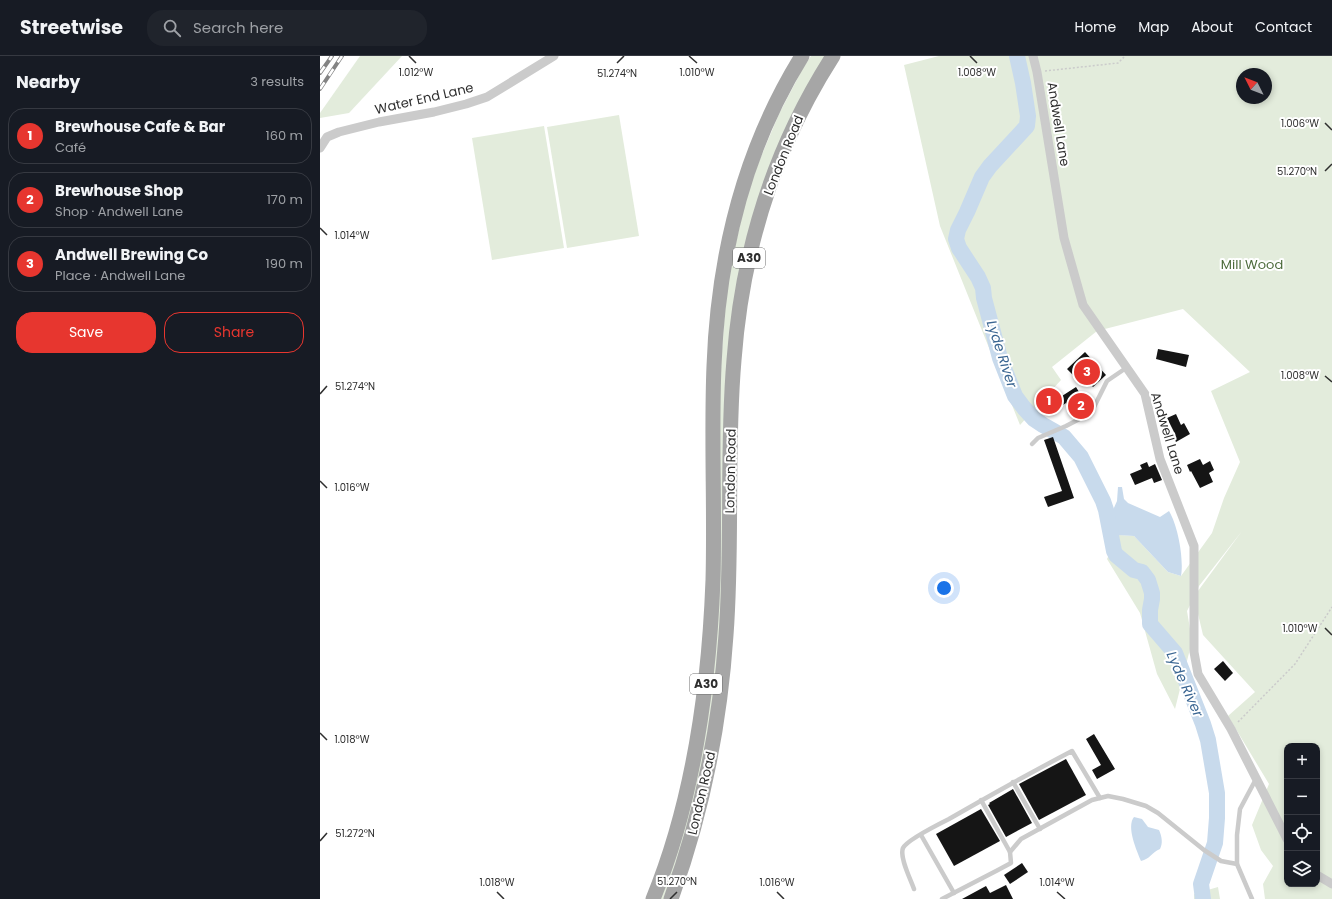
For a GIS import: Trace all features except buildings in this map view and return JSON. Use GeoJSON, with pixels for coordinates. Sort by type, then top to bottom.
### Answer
{"type":"FeatureCollection","features":[{"type":"Feature","properties":{"kind":"main road","name":"London Road"},"geometry":{"type":"LineString","coordinates":[[653,899],[676,832],[700,724],[705,689],[710,642],[713,578],[714,367],[720,291],[724,263],[738,204],[758,143],[783,89],[802,56]]}},
{"type":"Feature","properties":{"kind":"main road","name":"London Road"},"geometry":{"type":"LineString","coordinates":[[671,899],[686,856],[702,794],[711,750],[722,674],[729,587],[731,411],[734,361],[740,304],[747,265],[761,210],[786,144],[811,93],[833,56]]}},
{"type":"Feature","properties":{"kind":"street","name":"Water End Lane"},"geometry":{"type":"LineString","coordinates":[[320,148],[327,137],[339,132],[379,122],[434,112],[487,97],[554,56]]}},
{"type":"Feature","properties":{"kind":"street","name":"Andwell Lane"},"geometry":{"type":"LineString","coordinates":[[1033,56],[1037,72],[1064,238],[1083,305],[1145,394],[1160,459],[1194,546],[1194,652],[1198,674],[1231,729],[1284,833]]}},
{"type":"Feature","properties":{"kind":"street"},"geometry":{"type":"LineString","coordinates":[[1320,877],[1332,884]]}},
{"type":"Feature","properties":{"kind":"lane"},"geometry":{"type":"LineString","coordinates":[[1032,444],[1038,438],[1066,426],[1090,413],[1106,380],[1126,368]]}},
{"type":"Feature","properties":{"kind":"lane"},"geometry":{"type":"LineString","coordinates":[[914,889],[902,856],[902,850],[906,845],[981,800],[1072,751],[1100,798]]}},
{"type":"Feature","properties":{"kind":"lane"},"geometry":{"type":"LineString","coordinates":[[1252,899],[1237,864],[1237,835],[1240,809],[1256,779]]}},
{"type":"Feature","properties":{"kind":"lane"},"geometry":{"type":"LineString","coordinates":[[1013,782],[1040,829]]}},
{"type":"Feature","properties":{"kind":"lane"},"geometry":{"type":"LineString","coordinates":[[1010,852],[1021,839],[1092,800],[1108,796],[1146,806],[1158,813],[1204,850],[1221,861],[1237,864]]}},
{"type":"Feature","properties":{"kind":"lane"},"geometry":{"type":"LineString","coordinates":[[942,899],[1011,863],[1010,852],[981,800]]}},
{"type":"Feature","properties":{"kind":"lane"},"geometry":{"type":"LineString","coordinates":[[921,835],[954,893]]}},
{"type":"Feature","properties":{"kind":"path"},"geometry":{"type":"LineString","coordinates":[[1037,72],[1118,63],[1125,56]]}},
{"type":"Feature","properties":{"kind":"path"},"geometry":{"type":"LineString","coordinates":[[1231,729],[1296,664],[1332,607]]}},
{"type":"Feature","properties":{"kind":"green space"},"geometry":{"type":"Polygon","coordinates":[[[360,56],[402,56],[349,113],[320,118],[320,113],[360,56]]]}},
{"type":"Feature","properties":{"kind":"green space"},"geometry":{"type":"Polygon","coordinates":[[[811,56],[826,56],[746,247],[719,672],[704,766],[666,899],[658,899],[698,760],[718,403],[727,283],[746,197],[760,159],[779,114],[803,68],[811,56]]]}},
{"type":"Feature","properties":{"kind":"green space","name":"Mill Wood"},"geometry":{"type":"Polygon","coordinates":[[[939,56],[1332,56],[1332,899],[1265,899],[1263,884],[1273,866],[1261,850],[1252,825],[1269,784],[1228,716],[1255,692],[1203,635],[1194,597],[1187,611],[1192,641],[1175,709],[1157,674],[1140,613],[1107,559],[1119,535],[1134,536],[1168,572],[1181,576],[1212,533],[1224,498],[1240,462],[1211,391],[1250,372],[1183,309],[1097,331],[1052,367],[1061,380],[1020,425],[940,226],[904,65],[939,56]],[[1242,531],[1199,586],[1195,595],[1242,531]]]}},
{"type":"Feature","properties":{"kind":"green space"},"geometry":{"type":"Polygon","coordinates":[[[619,115],[639,236],[567,248],[547,127],[619,115]]]}},
{"type":"Feature","properties":{"kind":"green space"},"geometry":{"type":"Polygon","coordinates":[[[544,126],[564,248],[492,260],[472,138],[544,126]]]}},
{"type":"Feature","properties":{"kind":"green space"},"geometry":{"type":"Polygon","coordinates":[[[1218,887],[1220,899],[1194,899],[1194,894],[1218,887]]]}},
{"type":"Feature","properties":{"kind":"water"},"geometry":{"type":"Polygon","coordinates":[[[1118,487],[1122,487],[1124,499],[1128,503],[1160,517],[1169,511],[1180,543],[1182,561],[1181,576],[1168,572],[1134,536],[1117,535],[1113,510],[1117,501],[1118,487]]]}},
{"type":"Feature","properties":{"kind":"water"},"geometry":{"type":"Polygon","coordinates":[[[1134,817],[1142,819],[1148,827],[1159,830],[1162,844],[1160,849],[1141,861],[1135,845],[1131,827],[1134,817]]]}},
{"type":"Feature","properties":{"kind":"waterway","name":"Lyde River"},"geometry":{"type":"LineString","coordinates":[[1017,56],[1028,116],[1027,126],[990,166],[982,177],[958,230],[956,239],[959,248],[978,277],[983,288],[984,298],[1000,358],[1015,396],[1034,419],[1064,437],[1081,457],[1103,501],[1116,555],[1134,570],[1142,572],[1148,580],[1152,593],[1150,624],[1175,653],[1203,724],[1208,740],[1217,793],[1215,843],[1201,884],[1203,899]]}},
{"type":"Feature","properties":{"kind":"railway"},"geometry":{"type":"LineString","coordinates":[[320,73],[332,56]]}},
{"type":"Feature","properties":{"kind":"railway"},"geometry":{"type":"LineString","coordinates":[[320,89],[342,56]]}},
{"type":"Feature","properties":{"kind":"place","name":"Andwell Brewing Co"},"geometry":{"type":"Point","coordinates":[1087,372]}},
{"type":"Feature","properties":{"kind":"place","name":"Brewhouse Cafe & Bar"},"geometry":{"type":"Point","coordinates":[1049,401]}},
{"type":"Feature","properties":{"kind":"place","name":"Brewhouse Shop"},"geometry":{"type":"Point","coordinates":[1081,406]}}]}
